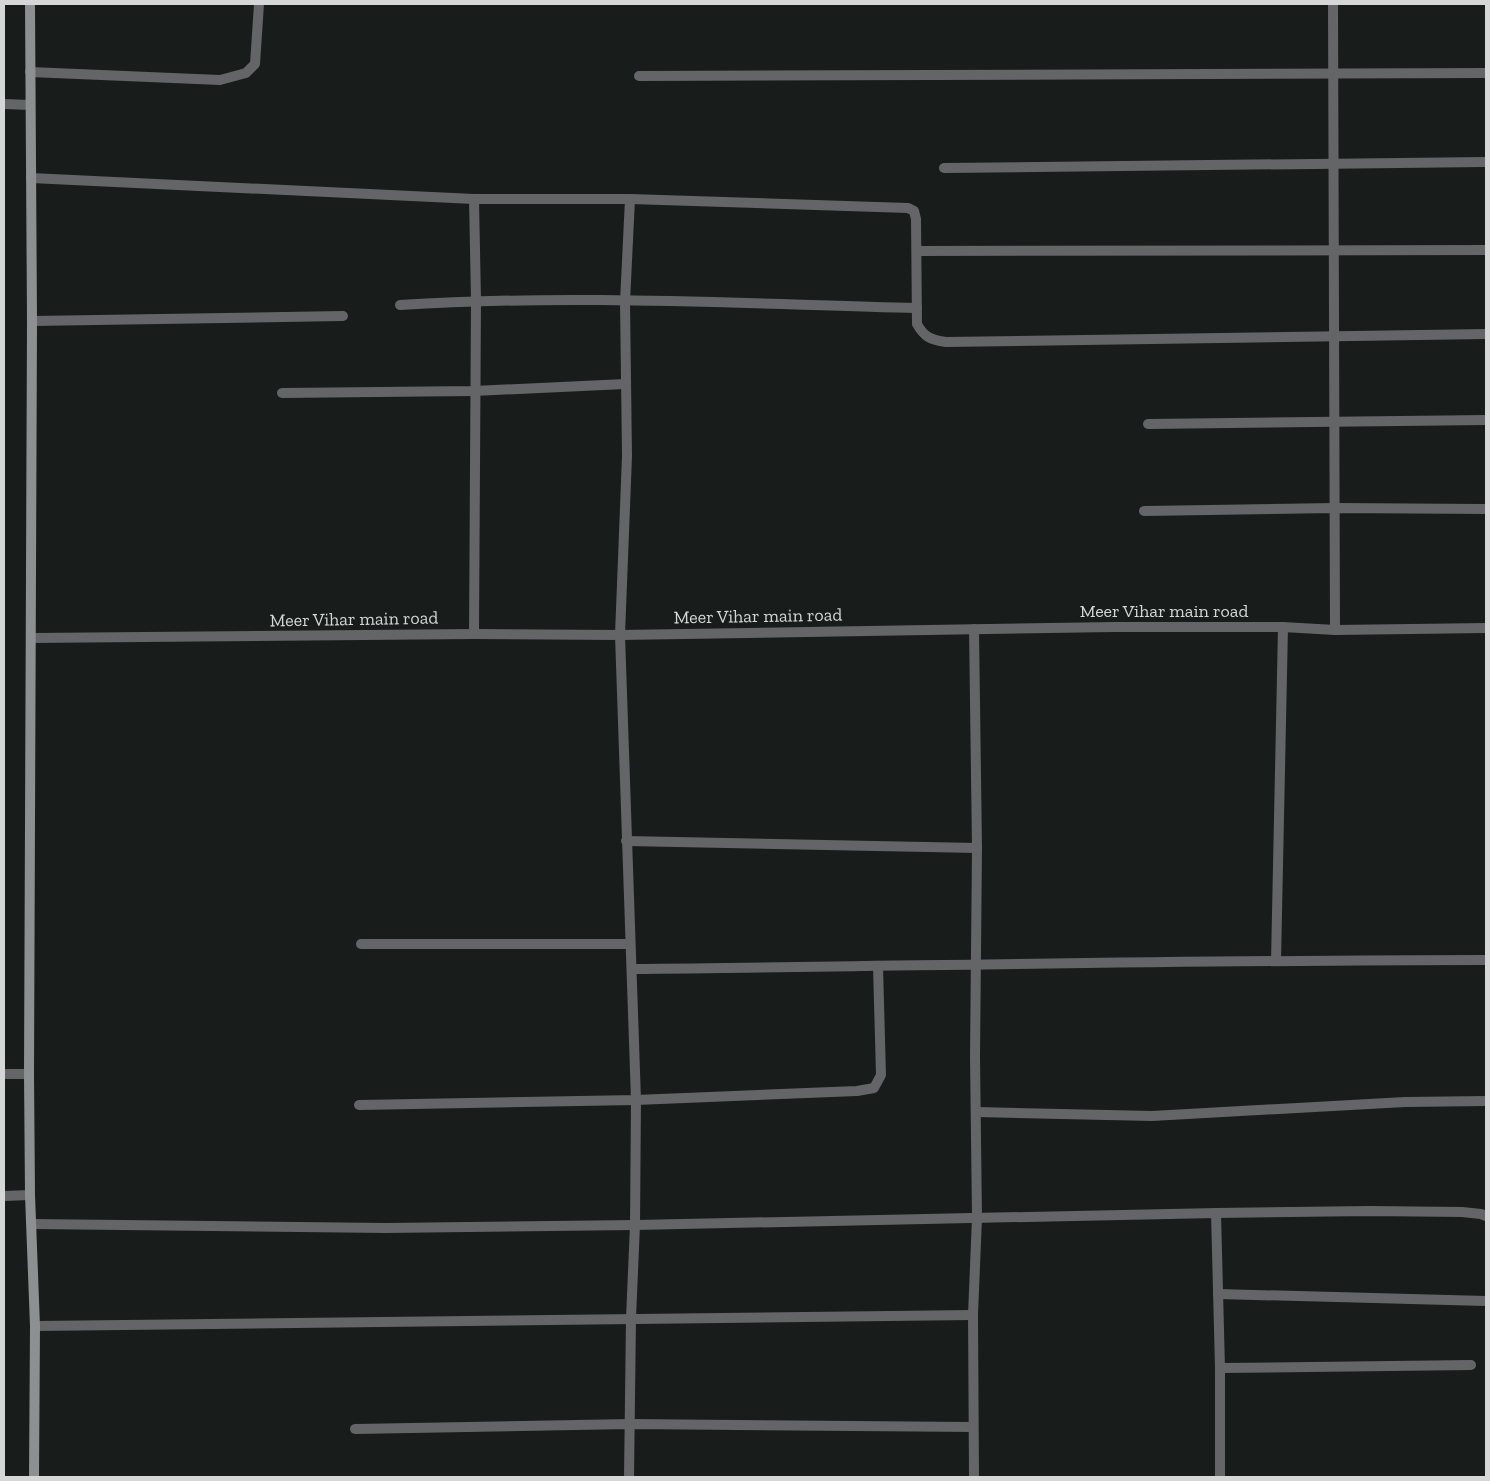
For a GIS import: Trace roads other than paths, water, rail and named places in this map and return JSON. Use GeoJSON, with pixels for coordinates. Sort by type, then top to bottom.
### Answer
{"type":"FeatureCollection","features":[{"type":"Feature","properties":{"kind":"main road"},"geometry":{"type":"LineString","coordinates":[[30,4],[32,321],[29,1074],[34,1326],[34,1477]]}},
{"type":"Feature","properties":{"kind":"street"},"geometry":{"type":"LineString","coordinates":[[30,72],[220,80],[246,73],[255,64],[259,4]]}},
{"type":"Feature","properties":{"kind":"street"},"geometry":{"type":"LineString","coordinates":[[1333,4],[1336,630]]}},
{"type":"Feature","properties":{"kind":"street"},"geometry":{"type":"LineString","coordinates":[[639,76],[1486,73]]}},
{"type":"Feature","properties":{"kind":"street"},"geometry":{"type":"LineString","coordinates":[[4,104],[30,105]]}},
{"type":"Feature","properties":{"kind":"street"},"geometry":{"type":"LineString","coordinates":[[944,168],[1486,162]]}},
{"type":"Feature","properties":{"kind":"street"},"geometry":{"type":"LineString","coordinates":[[31,178],[474,199],[630,199],[908,208],[914,211],[916,219],[917,324],[922,333],[933,340],[946,342],[1486,334]]}},
{"type":"Feature","properties":{"kind":"street"},"geometry":{"type":"LineString","coordinates":[[474,199],[476,300],[474,634]]}},
{"type":"Feature","properties":{"kind":"street"},"geometry":{"type":"LineString","coordinates":[[630,199],[625,302],[627,456],[620,635],[636,1100],[635,1225],[631,1318],[630,1477]]}},
{"type":"Feature","properties":{"kind":"street"},"geometry":{"type":"LineString","coordinates":[[917,251],[1486,250]]}},
{"type":"Feature","properties":{"kind":"street"},"geometry":{"type":"LineString","coordinates":[[400,305],[476,300],[917,308]]}},
{"type":"Feature","properties":{"kind":"street"},"geometry":{"type":"LineString","coordinates":[[32,321],[343,316]]}},
{"type":"Feature","properties":{"kind":"street"},"geometry":{"type":"LineString","coordinates":[[282,393],[474,391],[625,384]]}},
{"type":"Feature","properties":{"kind":"street"},"geometry":{"type":"LineString","coordinates":[[1148,424],[1486,420]]}},
{"type":"Feature","properties":{"kind":"street"},"geometry":{"type":"LineString","coordinates":[[1144,511],[1486,508]]}},
{"type":"Feature","properties":{"kind":"street","name":"Meer Vihar main road"},"geometry":{"type":"LineString","coordinates":[[31,638],[474,634],[620,635],[1114,627],[1336,630],[1486,628]]}},
{"type":"Feature","properties":{"kind":"street"},"geometry":{"type":"LineString","coordinates":[[1276,961],[1284,628]]}},
{"type":"Feature","properties":{"kind":"street"},"geometry":{"type":"LineString","coordinates":[[974,629],[977,848],[975,963],[978,1218],[973,1315],[974,1477]]}},
{"type":"Feature","properties":{"kind":"street"},"geometry":{"type":"LineString","coordinates":[[626,841],[977,848]]}},
{"type":"Feature","properties":{"kind":"street"},"geometry":{"type":"LineString","coordinates":[[361,944],[630,944]]}},
{"type":"Feature","properties":{"kind":"street"},"geometry":{"type":"LineString","coordinates":[[632,969],[975,963],[1486,960]]}},
{"type":"Feature","properties":{"kind":"street"},"geometry":{"type":"LineString","coordinates":[[359,1105],[636,1100],[847,1091],[874,1088],[881,1075],[878,966]]}},
{"type":"Feature","properties":{"kind":"street"},"geometry":{"type":"LineString","coordinates":[[4,1074],[29,1074]]}},
{"type":"Feature","properties":{"kind":"street"},"geometry":{"type":"LineString","coordinates":[[976,1112],[1152,1116],[1405,1102],[1486,1101]]}},
{"type":"Feature","properties":{"kind":"street"},"geometry":{"type":"LineString","coordinates":[[4,1196],[30,1195]]}},
{"type":"Feature","properties":{"kind":"street"},"geometry":{"type":"LineString","coordinates":[[32,1224],[386,1228],[1216,1213],[1452,1212],[1486,1216]]}},
{"type":"Feature","properties":{"kind":"street"},"geometry":{"type":"LineString","coordinates":[[1216,1213],[1220,1368],[1220,1477]]}},
{"type":"Feature","properties":{"kind":"street"},"geometry":{"type":"LineString","coordinates":[[1218,1294],[1486,1301]]}},
{"type":"Feature","properties":{"kind":"street"},"geometry":{"type":"LineString","coordinates":[[34,1326],[973,1315]]}},
{"type":"Feature","properties":{"kind":"street"},"geometry":{"type":"LineString","coordinates":[[1220,1368],[1472,1365]]}},
{"type":"Feature","properties":{"kind":"street"},"geometry":{"type":"LineString","coordinates":[[355,1429],[630,1424],[973,1427]]}}]}
